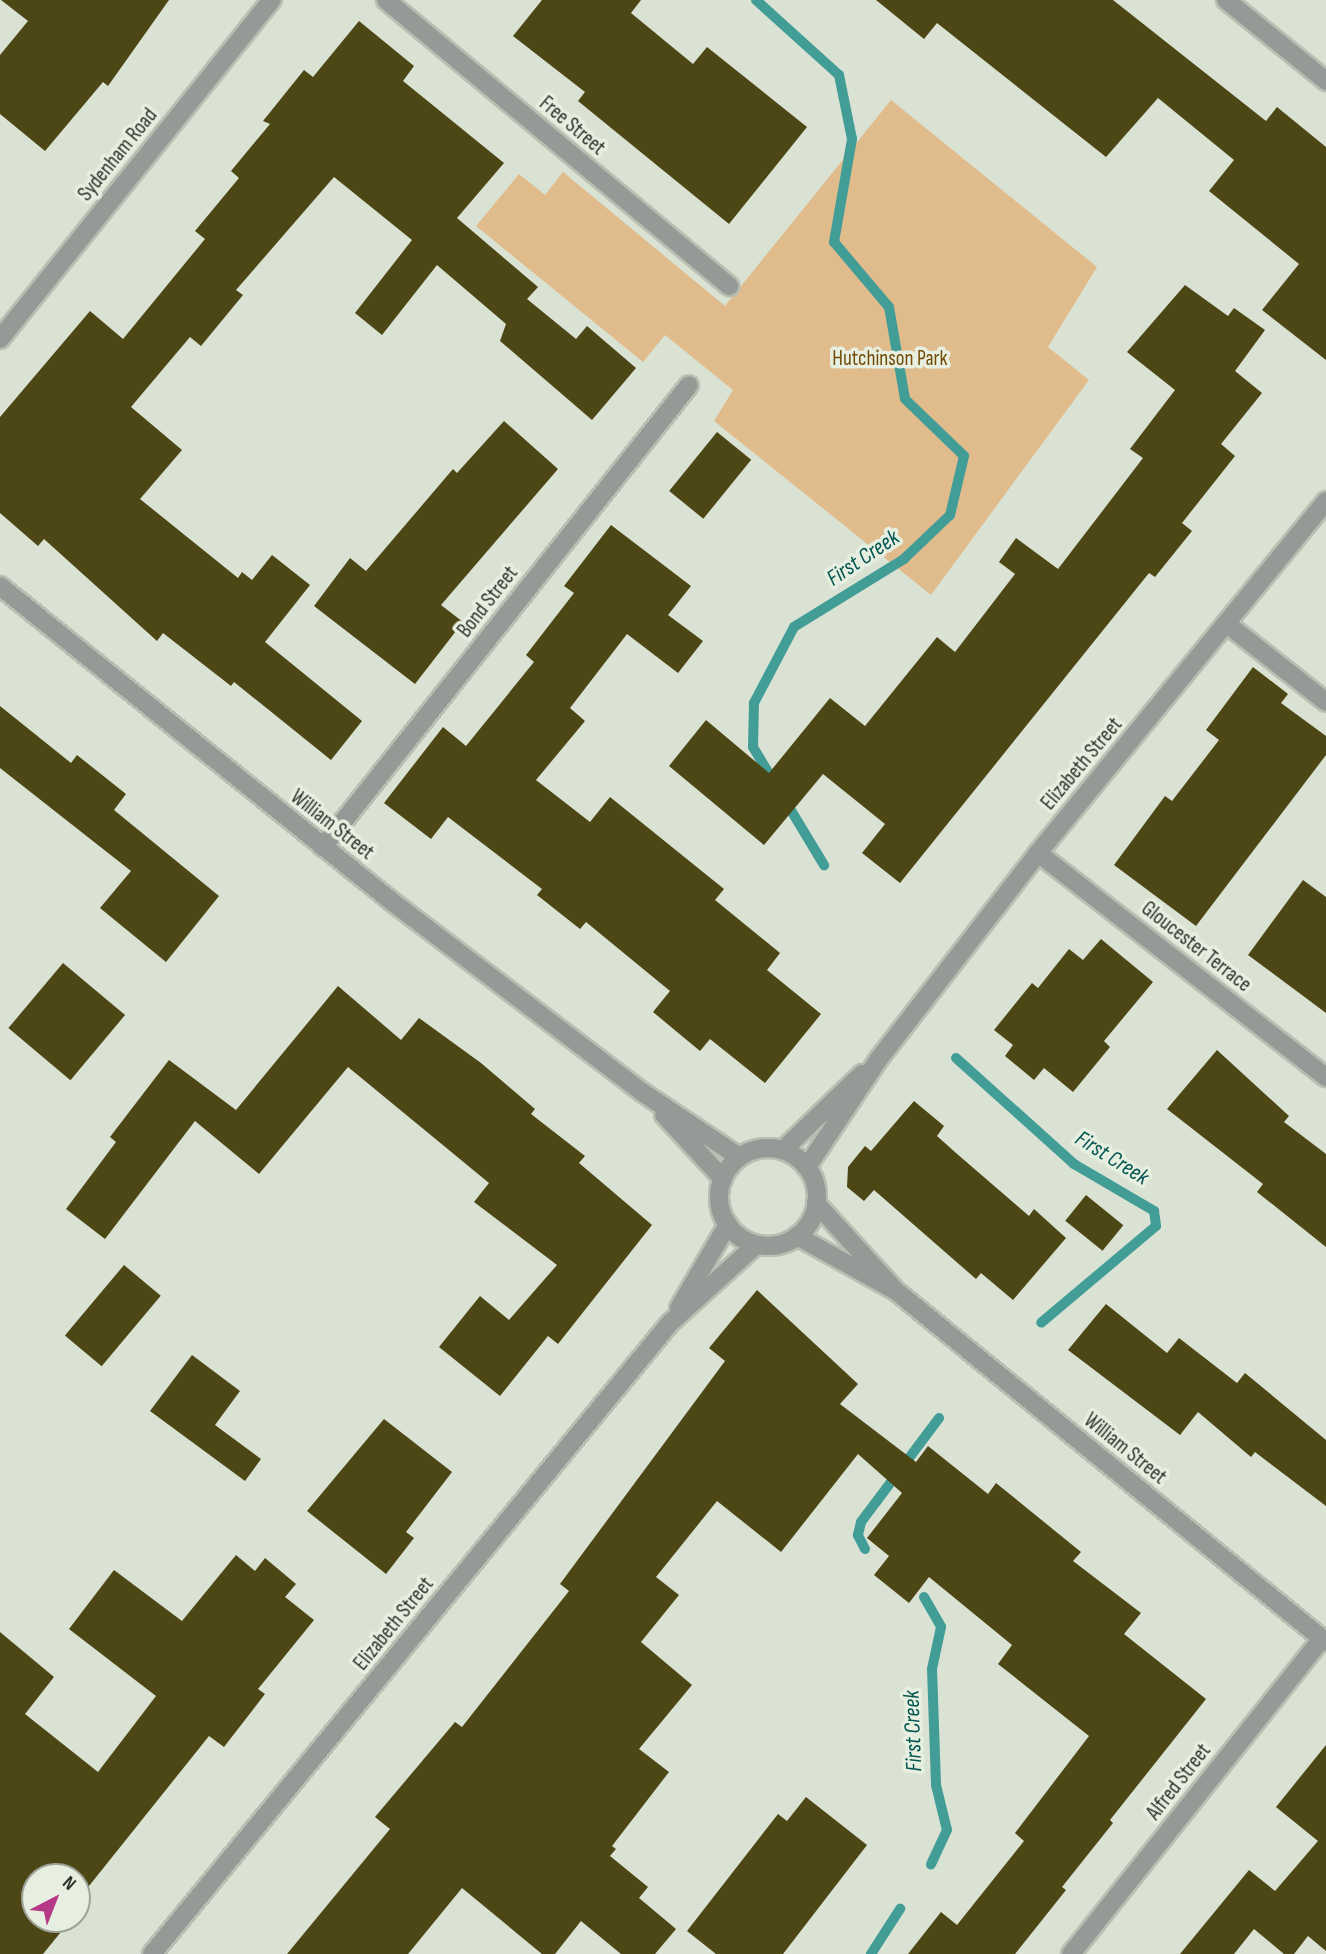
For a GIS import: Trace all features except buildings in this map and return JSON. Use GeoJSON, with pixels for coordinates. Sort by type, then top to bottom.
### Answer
{"type":"FeatureCollection","features":[{"type":"Feature","properties":{"kind":"street","name":"Sydenham Road"},"geometry":{"type":"LineString","coordinates":[[0,339],[272,0]]}},
{"type":"Feature","properties":{"kind":"street","name":"Free Street"},"geometry":{"type":"LineString","coordinates":[[386,0],[729,286]]}},
{"type":"Feature","properties":{"kind":"street"},"geometry":{"type":"LineString","coordinates":[[1226,0],[1326,81]]}},
{"type":"Feature","properties":{"kind":"street","name":"Bond Street"},"geometry":{"type":"LineString","coordinates":[[323,848],[689,385]]}},
{"type":"Feature","properties":{"kind":"street","name":"Elizabeth Street"},"geometry":{"type":"LineString","coordinates":[[807,1167],[878,1060],[1038,853],[1326,501]]}},
{"type":"Feature","properties":{"kind":"street","name":"William Street"},"geometry":{"type":"LineString","coordinates":[[0,586],[323,848],[642,1092],[739,1157]]}},
{"type":"Feature","properties":{"kind":"street"},"geometry":{"type":"LineString","coordinates":[[1227,624],[1326,702]]}},
{"type":"Feature","properties":{"kind":"street","name":"Gloucester Terrace"},"geometry":{"type":"LineString","coordinates":[[1038,853],[1326,1077]]}},
{"type":"Feature","properties":{"kind":"street","name":"Elizabeth Street"},"geometry":{"type":"LineString","coordinates":[[783,1150],[878,1060]]}},
{"type":"Feature","properties":{"kind":"street","name":"William Street"},"geometry":{"type":"LineString","coordinates":[[642,1092],[723,1179]]}},
{"type":"Feature","properties":{"kind":"street"},"geometry":{"type":"LineString","coordinates":[[759,1149],[783,1150],[807,1167],[816,1203],[810,1222],[797,1236],[772,1246],[756,1245],[728,1224],[719,1200],[723,1179],[739,1157],[759,1149]]}},
{"type":"Feature","properties":{"kind":"street","name":"William Street"},"geometry":{"type":"LineString","coordinates":[[816,1203],[896,1291],[1324,1640]]}},
{"type":"Feature","properties":{"kind":"street","name":"Elizabeth Street"},"geometry":{"type":"LineString","coordinates":[[670,1323],[728,1224]]}},
{"type":"Feature","properties":{"kind":"street","name":"William Street"},"geometry":{"type":"LineString","coordinates":[[797,1236],[896,1291]]}},
{"type":"Feature","properties":{"kind":"street","name":"Elizabeth Street"},"geometry":{"type":"LineString","coordinates":[[152,1954],[670,1323],[756,1245]]}},
{"type":"Feature","properties":{"kind":"street","name":"Alfred Street"},"geometry":{"type":"LineString","coordinates":[[1071,1954],[1324,1640]]}},
{"type":"Feature","properties":{"kind":"green space","name":"Hutchinson Park"},"geometry":{"type":"Polygon","coordinates":[[[891,100],[1097,267],[1048,347],[1089,380],[931,595],[714,421],[733,390],[665,335],[643,362],[476,226],[519,174],[545,195],[563,172],[725,306],[891,100]]]}},
{"type":"Feature","properties":{"kind":"waterway","name":"First Creek"},"geometry":{"type":"LineString","coordinates":[[756,0],[839,75],[852,139],[834,242],[889,307],[905,399],[964,456],[950,515],[904,559],[794,627],[754,703],[753,747],[774,782]]}},
{"type":"Feature","properties":{"kind":"waterway","name":"First Creek"},"geometry":{"type":"LineString","coordinates":[[786,802],[824,865]]}},
{"type":"Feature","properties":{"kind":"waterway","name":"First Creek"},"geometry":{"type":"LineString","coordinates":[[956,1058],[1074,1164],[1154,1211],[1156,1226],[1041,1323]]}},
{"type":"Feature","properties":{"kind":"waterway","name":"First Creek"},"geometry":{"type":"LineString","coordinates":[[865,1549],[858,1535],[861,1522],[939,1418]]}},
{"type":"Feature","properties":{"kind":"waterway","name":"First Creek"},"geometry":{"type":"LineString","coordinates":[[924,1597],[941,1627],[932,1669],[936,1785],[947,1830],[931,1864]]}},
{"type":"Feature","properties":{"kind":"waterway","name":"First Creek"},"geometry":{"type":"LineString","coordinates":[[871,1954],[900,1909]]}}]}
